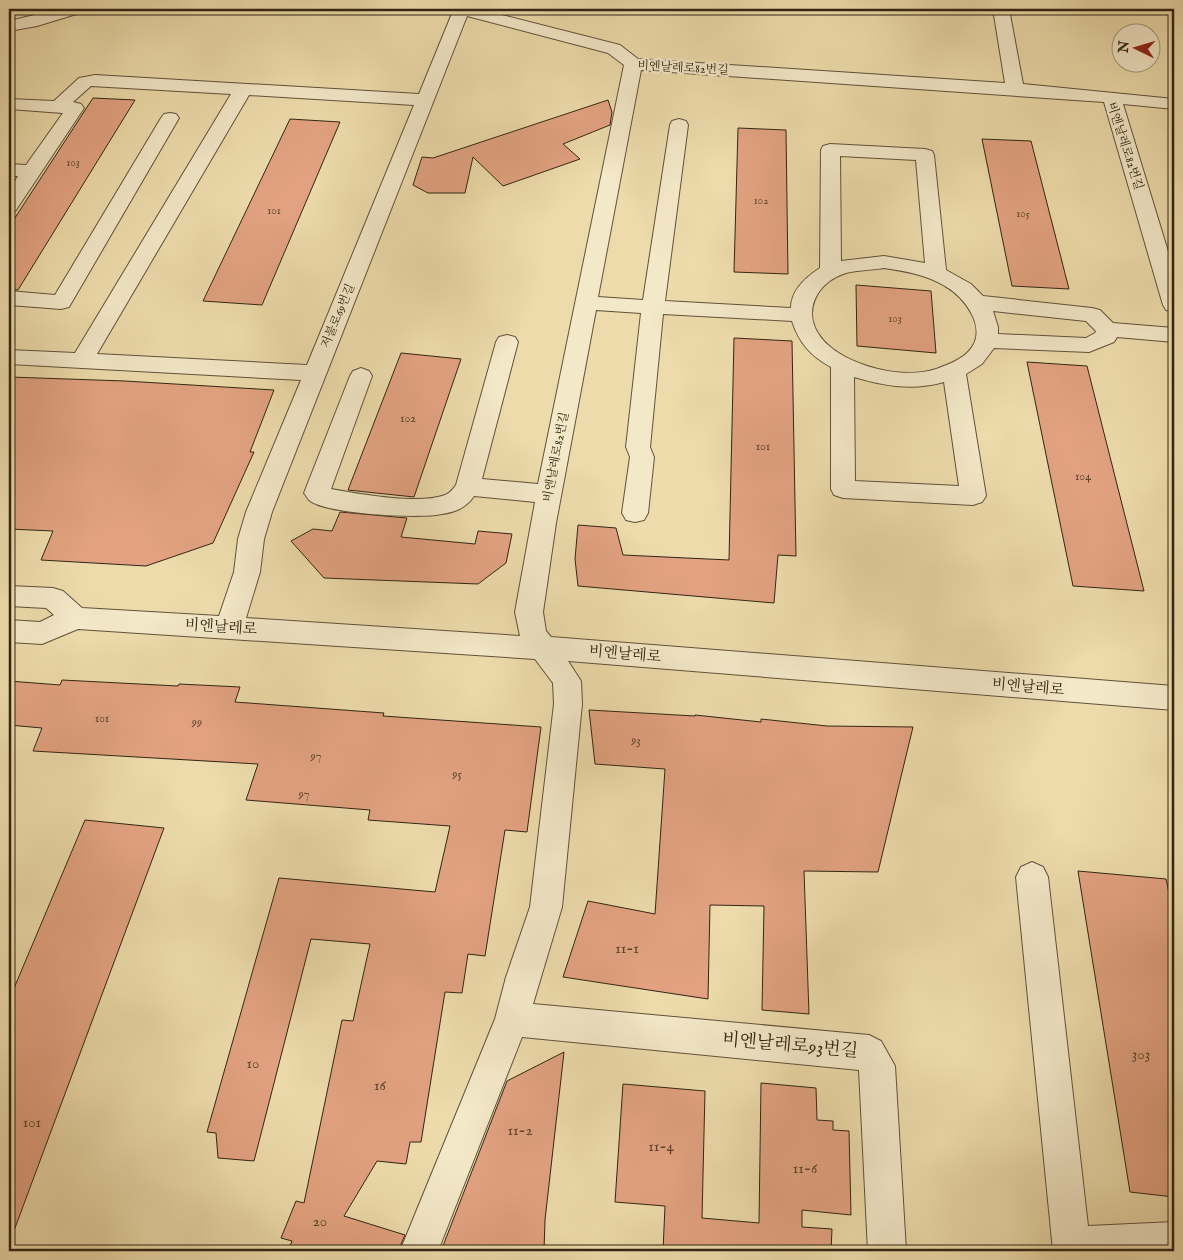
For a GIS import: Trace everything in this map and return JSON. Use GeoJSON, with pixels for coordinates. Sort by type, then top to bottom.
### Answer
{"type":"FeatureCollection","features":[{"type":"Feature","properties":{"kind":"street"},"geometry":{"type":"LineString","coordinates":[[9,26],[77,9]]}},
{"type":"Feature","properties":{"kind":"street"},"geometry":{"type":"LineString","coordinates":[[461,9],[614,49],[633,64]]}},
{"type":"Feature","properties":{"kind":"street","name":"저불로69번길"},"geometry":{"type":"LineString","coordinates":[[229,628],[247,572],[251,539],[259,512],[461,9]]}},
{"type":"Feature","properties":{"kind":"street"},"geometry":{"type":"LineString","coordinates":[[1000,9],[1015,89]]}},
{"type":"Feature","properties":{"kind":"street","name":"비엔날레로82번길"},"geometry":{"type":"LineString","coordinates":[[544,648],[533,634],[529,612],[548,494],[633,64],[1112,97],[1174,305]]}},
{"type":"Feature","properties":{"kind":"street"},"geometry":{"type":"LineString","coordinates":[[58,107],[85,82],[95,80],[425,100]]}},
{"type":"Feature","properties":{"kind":"street"},"geometry":{"type":"LineString","coordinates":[[82,361],[243,90]]}},
{"type":"Feature","properties":{"kind":"street"},"geometry":{"type":"LineString","coordinates":[[1112,97],[1174,104]]}},
{"type":"Feature","properties":{"kind":"street"},"geometry":{"type":"LineString","coordinates":[[9,104],[75,108],[9,206]]}},
{"type":"Feature","properties":{"kind":"street"},"geometry":{"type":"LineString","coordinates":[[9,298],[61,302],[170,118]]}},
{"type":"Feature","properties":{"kind":"street"},"geometry":{"type":"LineString","coordinates":[[635,513],[642,457],[638,447],[653,307],[679,125]]}},
{"type":"Feature","properties":{"kind":"street"},"geometry":{"type":"LineString","coordinates":[[831,272],[830,150],[925,155],[936,274]]}},
{"type":"Feature","properties":{"kind":"street"},"geometry":{"type":"LineString","coordinates":[[9,170],[32,171]]}},
{"type":"Feature","properties":{"kind":"street"},"geometry":{"type":"LineString","coordinates":[[884,262],[916,266],[945,277],[968,292],[983,311],[989,332],[982,351],[964,367],[937,377],[904,380],[870,375],[842,365],[820,350],[806,333],[800,316],[803,298],[813,283],[831,272],[855,264],[884,262]]}},
{"type":"Feature","properties":{"kind":"street"},"geometry":{"type":"LineString","coordinates":[[976,302],[1092,315],[1106,329],[1174,335]]}},
{"type":"Feature","properties":{"kind":"street"},"geometry":{"type":"LineString","coordinates":[[587,303],[800,316]]}},
{"type":"Feature","properties":{"kind":"street"},"geometry":{"type":"LineString","coordinates":[[985,341],[1089,346],[1106,337],[1106,329]]}},
{"type":"Feature","properties":{"kind":"street"},"geometry":{"type":"LineString","coordinates":[[361,376],[317,493],[326,498],[415,508],[442,506],[458,500],[468,487],[507,342]]}},
{"type":"Feature","properties":{"kind":"street"},"geometry":{"type":"LineString","coordinates":[[9,357],[314,373]]}},
{"type":"Feature","properties":{"kind":"street"},"geometry":{"type":"LineString","coordinates":[[842,365],[843,489],[973,496],[954,370]]}},
{"type":"Feature","properties":{"kind":"street"},"geometry":{"type":"LineString","coordinates":[[468,487],[548,494]]}},
{"type":"Feature","properties":{"kind":"street"},"geometry":{"type":"LineString","coordinates":[[9,584],[38,586],[65,609]]}},
{"type":"Feature","properties":{"kind":"street","name":"비엔날레로"},"geometry":{"type":"LineString","coordinates":[[9,596],[65,609],[229,628],[544,648],[1174,698]]}},
{"type":"Feature","properties":{"kind":"street"},"geometry":{"type":"LineString","coordinates":[[9,609],[65,609]]}},
{"type":"Feature","properties":{"kind":"street","name":"비엔날레로"},"geometry":{"type":"LineString","coordinates":[[9,631],[42,633],[65,609]]}},
{"type":"Feature","properties":{"kind":"street"},"geometry":{"type":"LineString","coordinates":[[419,1251],[512,1019],[523,977],[546,907],[568,704],[566,681],[544,648]]}},
{"type":"Feature","properties":{"kind":"street"},"geometry":{"type":"LineString","coordinates":[[1032,877],[1072,1249],[1174,1241]]}},
{"type":"Feature","properties":{"kind":"street","name":"비엔날레로93번길"},"geometry":{"type":"LineString","coordinates":[[512,1019],[869,1054],[877,1066],[887,1251]]}},
{"type":"Feature","properties":{"kind":"building"},"geometry":{"type":"Polygon","coordinates":[[[93,98],[135,100],[18,290],[9,289],[9,227],[93,98]]]}},
{"type":"Feature","properties":{"kind":"building"},"geometry":{"type":"Polygon","coordinates":[[[608,100],[612,112],[610,125],[563,144],[580,159],[503,186],[473,157],[465,193],[428,193],[413,185],[422,157],[433,158],[608,100]]]}},
{"type":"Feature","properties":{"kind":"building"},"geometry":{"type":"Polygon","coordinates":[[[290,119],[340,122],[262,305],[203,301],[290,119]]]}},
{"type":"Feature","properties":{"kind":"building"},"geometry":{"type":"Polygon","coordinates":[[[738,128],[786,130],[788,274],[734,272],[738,128]]]}},
{"type":"Feature","properties":{"kind":"building"},"geometry":{"type":"Polygon","coordinates":[[[982,139],[1031,141],[1069,289],[1012,286],[982,139]]]}},
{"type":"Feature","properties":{"kind":"building"},"geometry":{"type":"Polygon","coordinates":[[[856,285],[931,291],[936,353],[857,346],[856,285]]]}},
{"type":"Feature","properties":{"kind":"building"},"geometry":{"type":"Polygon","coordinates":[[[734,338],[792,341],[796,556],[778,555],[774,603],[578,586],[575,559],[578,525],[616,528],[623,555],[729,560],[734,338]]]}},
{"type":"Feature","properties":{"kind":"building"},"geometry":{"type":"Polygon","coordinates":[[[401,353],[461,359],[414,497],[348,490],[401,353]]]}},
{"type":"Feature","properties":{"kind":"building"},"geometry":{"type":"Polygon","coordinates":[[[1027,362],[1087,366],[1144,591],[1073,586],[1027,362]]]}},
{"type":"Feature","properties":{"kind":"building"},"geometry":{"type":"Polygon","coordinates":[[[9,377],[125,381],[274,390],[250,452],[254,452],[213,543],[146,566],[41,560],[53,531],[9,529],[9,377]]]}},
{"type":"Feature","properties":{"kind":"building"},"geometry":{"type":"Polygon","coordinates":[[[340,512],[407,518],[401,537],[475,544],[478,531],[512,534],[506,563],[478,584],[324,578],[291,541],[313,529],[332,531],[340,512]]]}},
{"type":"Feature","properties":{"kind":"building"},"geometry":{"type":"Polygon","coordinates":[[[62,680],[240,687],[235,702],[384,713],[383,716],[541,727],[527,832],[505,830],[485,956],[468,954],[462,993],[445,992],[421,1142],[410,1142],[406,1164],[377,1161],[344,1216],[405,1235],[398,1251],[288,1251],[292,1241],[281,1238],[296,1201],[304,1203],[342,1020],[353,1021],[370,944],[311,939],[254,1161],[218,1158],[216,1133],[207,1132],[279,878],[435,892],[450,826],[368,820],[370,810],[246,800],[258,764],[33,751],[42,728],[9,725],[9,681],[60,685],[62,680]]]}},
{"type":"Feature","properties":{"kind":"building"},"geometry":{"type":"Polygon","coordinates":[[[589,710],[695,715],[761,722],[761,719],[827,726],[913,727],[878,872],[804,871],[809,1014],[762,1010],[764,906],[710,905],[708,999],[563,977],[588,901],[655,914],[665,769],[595,764],[589,710]]]}},
{"type":"Feature","properties":{"kind":"building"},"geometry":{"type":"Polygon","coordinates":[[[85,820],[164,828],[12,1236],[9,1235],[9,1000],[85,820]]]}},
{"type":"Feature","properties":{"kind":"building"},"geometry":{"type":"Polygon","coordinates":[[[1078,871],[1166,879],[1174,916],[1174,1197],[1130,1192],[1078,871]]]}},
{"type":"Feature","properties":{"kind":"building"},"geometry":{"type":"Polygon","coordinates":[[[564,1052],[545,1220],[544,1251],[441,1251],[507,1081],[564,1052]]]}},
{"type":"Feature","properties":{"kind":"building"},"geometry":{"type":"Polygon","coordinates":[[[761,1083],[816,1088],[817,1120],[833,1121],[833,1130],[849,1131],[851,1215],[802,1210],[802,1227],[832,1229],[831,1251],[663,1251],[665,1206],[615,1202],[623,1084],[705,1091],[702,1218],[759,1223],[761,1083]]]}}]}
